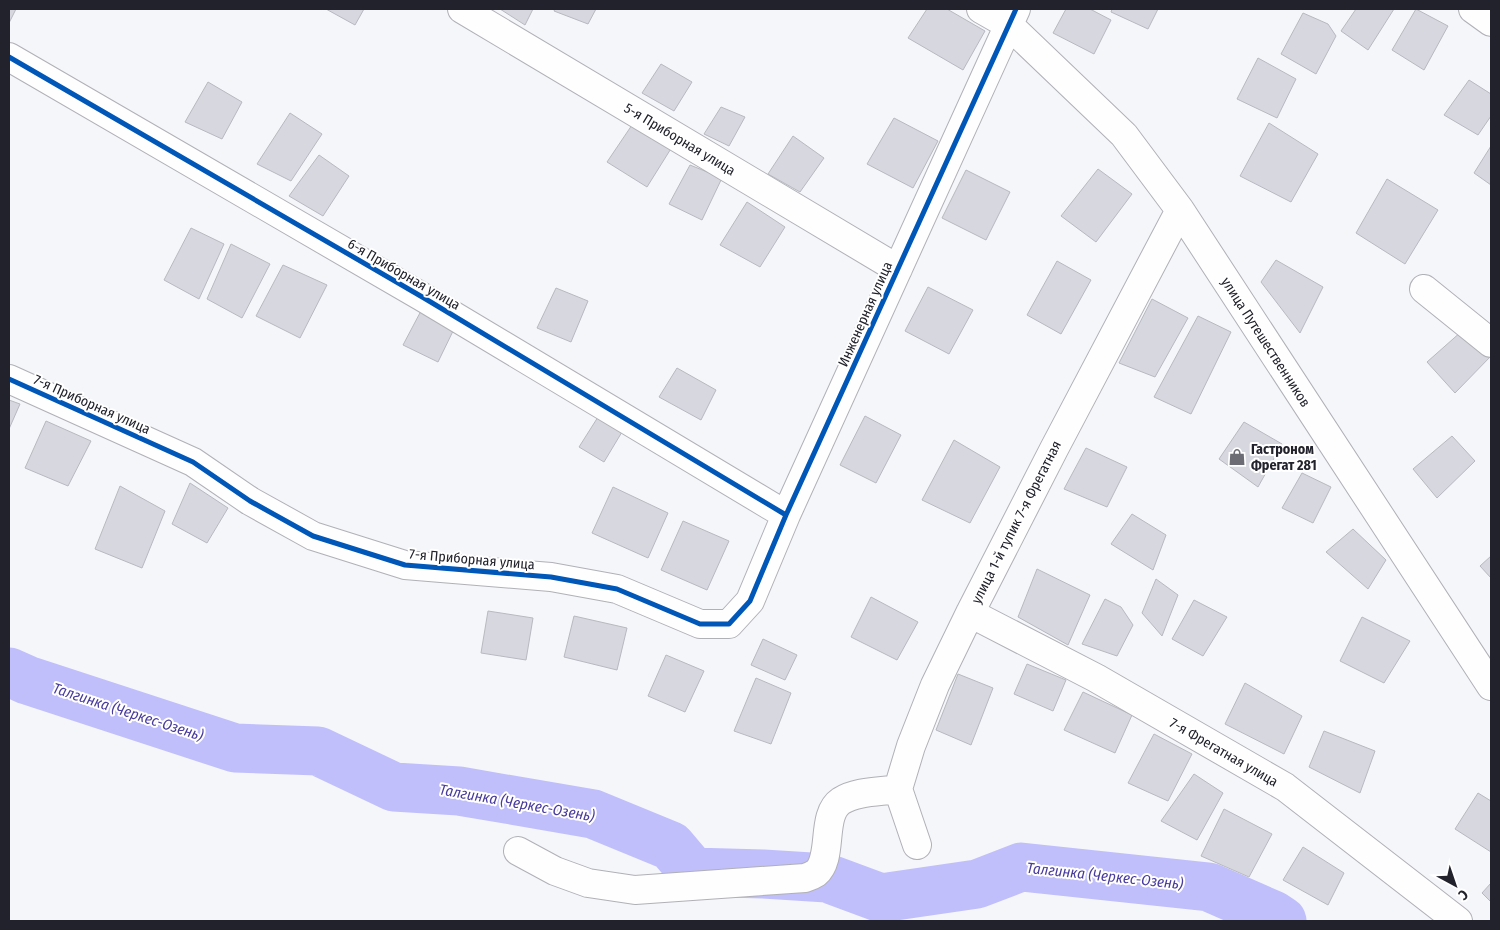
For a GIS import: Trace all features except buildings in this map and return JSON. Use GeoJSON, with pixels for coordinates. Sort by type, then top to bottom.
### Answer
{"type":"FeatureCollection","features":[{"type":"Feature","properties":{"kind":"street","name":"5-я Приборная улица"},"geometry":{"type":"LineString","coordinates":[[462,9],[898,269]]}},
{"type":"Feature","properties":{"kind":"street","name":"улица Путешественников"},"geometry":{"type":"LineString","coordinates":[[981,9],[1012,17],[1124,135],[1180,210],[1488,674]]}},
{"type":"Feature","properties":{"kind":"street"},"geometry":{"type":"LineString","coordinates":[[1473,9],[1491,22]]}},
{"type":"Feature","properties":{"kind":"street","name":"Инженерная улица"},"geometry":{"type":"LineString","coordinates":[[729,624],[750,601],[786,515],[1012,17]]}},
{"type":"Feature","properties":{"kind":"street","name":"6-я Приборная улица"},"geometry":{"type":"LineString","coordinates":[[9,57],[424,298],[786,515]]}},
{"type":"Feature","properties":{"kind":"street","name":"улица 1-й тупик 7-я Фрегатная"},"geometry":{"type":"LineString","coordinates":[[898,789],[911,746],[935,686],[970,613],[1180,210]]}},
{"type":"Feature","properties":{"kind":"street"},"geometry":{"type":"LineString","coordinates":[[1424,289],[1491,343]]}},
{"type":"Feature","properties":{"kind":"street","name":"7-я Приборная улица"},"geometry":{"type":"LineString","coordinates":[[9,379],[193,462],[250,501],[313,536],[405,565],[551,577],[617,590],[700,624],[729,624]]}},
{"type":"Feature","properties":{"kind":"street","name":"7-я Фрегатная улица"},"geometry":{"type":"LineString","coordinates":[[970,613],[1096,678],[1285,787],[1458,921]]}},
{"type":"Feature","properties":{"kind":"street"},"geometry":{"type":"LineString","coordinates":[[518,851],[555,871],[588,883],[635,890],[805,878],[816,872],[823,861],[832,813],[840,802],[853,796],[898,789],[917,845]]}},
{"type":"Feature","properties":{"kind":"waterway","name":"Талгинка (Черкес-Озень)"},"geometry":{"type":"LineString","coordinates":[[9,672],[27,680],[235,748],[318,751],[394,787],[459,791],[593,814],[671,846],[693,872],[827,878],[881,898],[977,884],[1021,867],[1209,887],[1273,915],[1282,921]]}},
{"type":"Feature","properties":{"kind":"cycle path"},"geometry":{"type":"LineString","coordinates":[[9,379],[193,462],[250,501],[313,536],[405,565],[551,577],[617,589],[700,624],[729,624],[750,601],[786,515],[1016,9]]}},
{"type":"Feature","properties":{"kind":"cycle path"},"geometry":{"type":"LineString","coordinates":[[9,57],[424,298],[786,515]]}},
{"type":"Feature","properties":{"kind":"place","name":"Гастроном Фрегат 281"},"geometry":{"type":"Point","coordinates":[1237,457]}}]}
